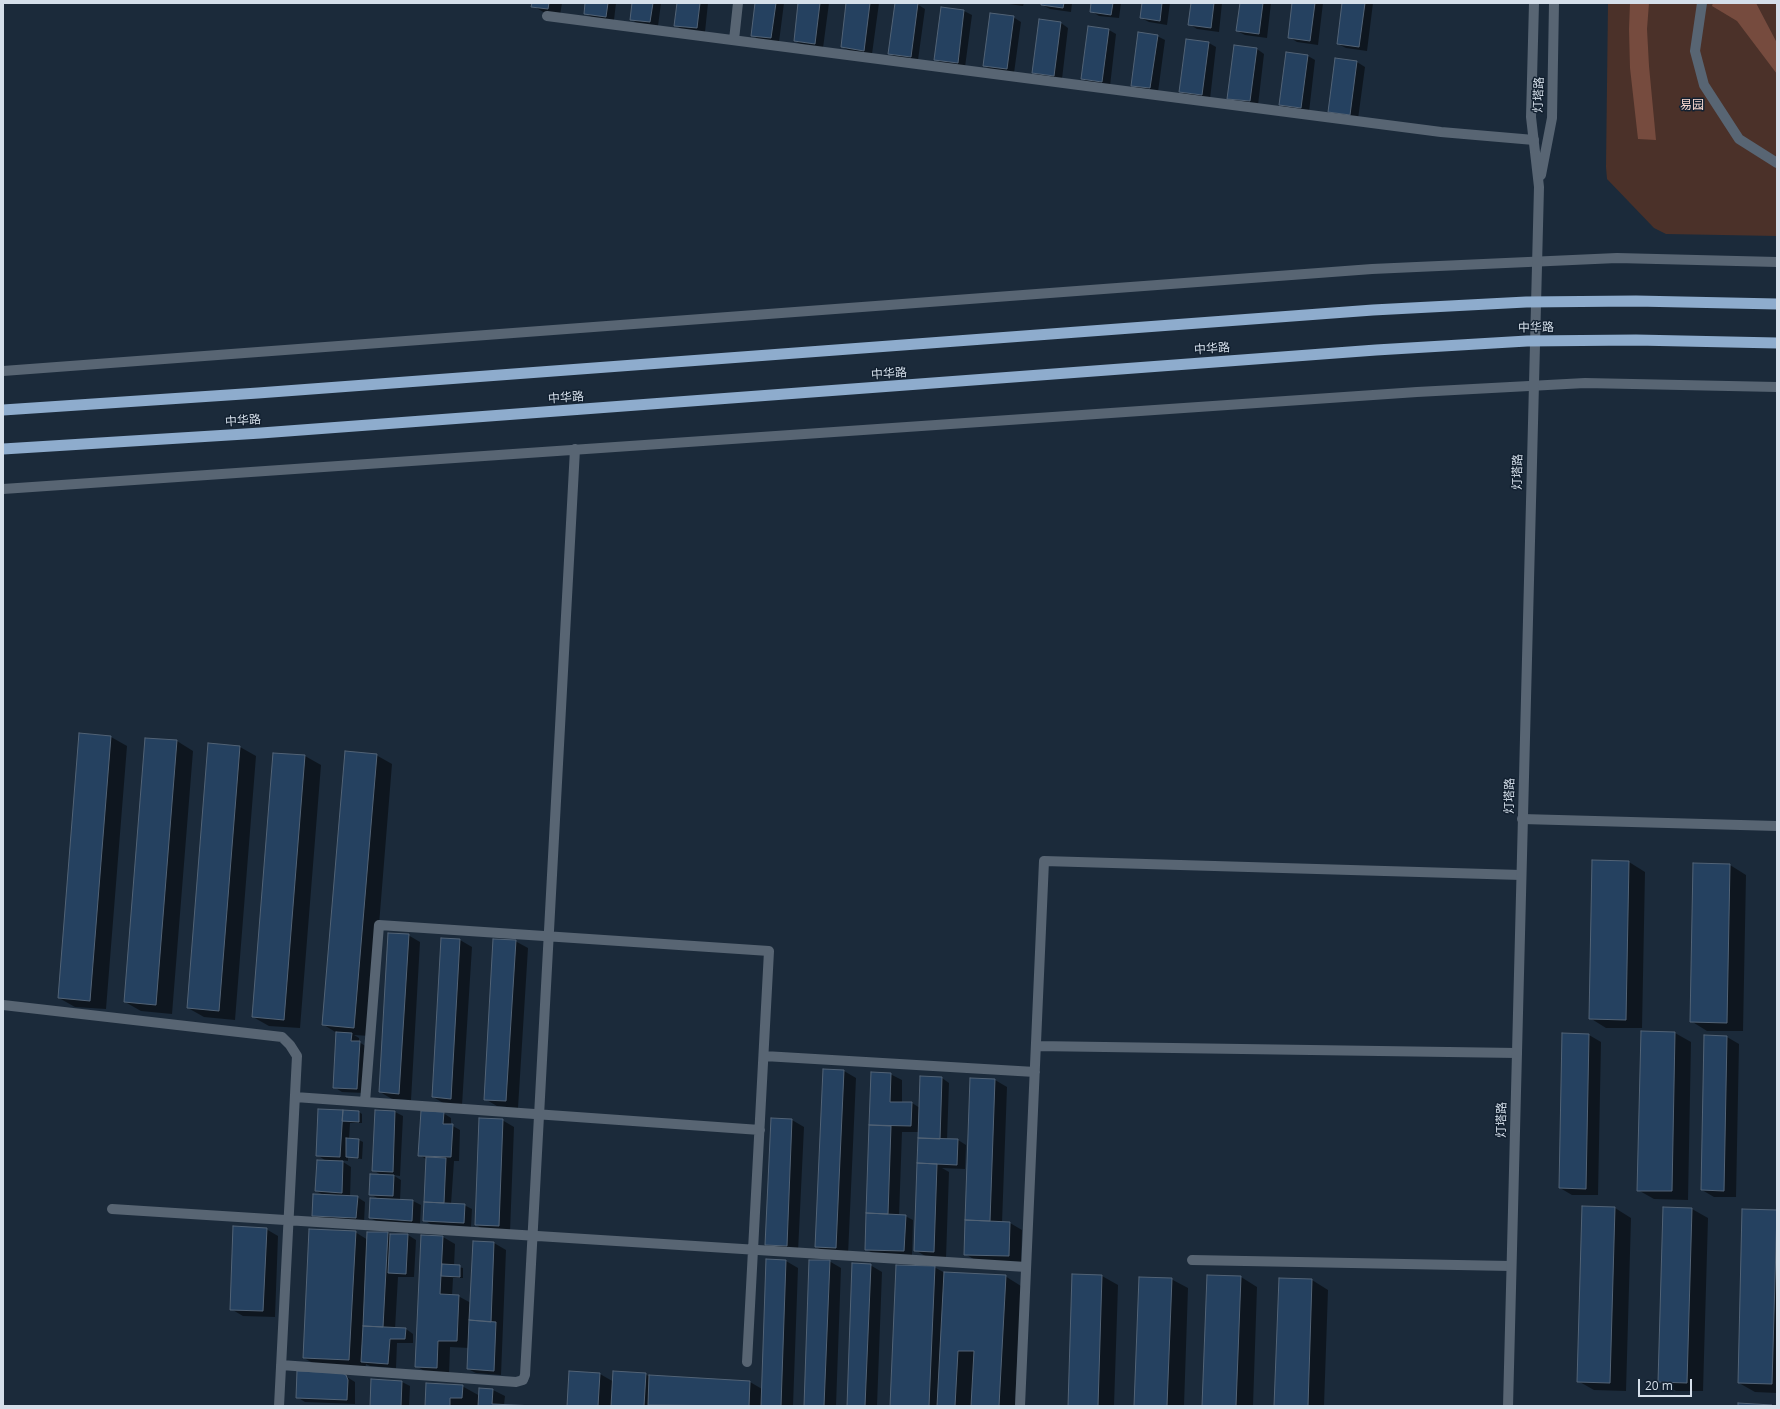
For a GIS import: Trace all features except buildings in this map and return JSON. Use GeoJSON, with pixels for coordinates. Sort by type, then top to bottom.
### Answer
{"type":"FeatureCollection","features":[{"type":"Feature","properties":{"kind":"highway"},"geometry":{"type":"LineString","coordinates":[[3,410],[1357,312],[1536,302],[1636,301],[1777,304]]}},
{"type":"Feature","properties":{"kind":"highway","name":"中华路"},"geometry":{"type":"LineString","coordinates":[[3,449],[261,433],[1376,350],[1534,341],[1636,340],[1777,343]]}},
{"type":"Feature","properties":{"kind":"street"},"geometry":{"type":"LineString","coordinates":[[734,40],[738,3]]}},
{"type":"Feature","properties":{"kind":"street","name":"灯塔路"},"geometry":{"type":"LineString","coordinates":[[1508,1406],[1539,187],[1532,117],[1534,3]]}},
{"type":"Feature","properties":{"kind":"street","name":"灯塔路"},"geometry":{"type":"LineString","coordinates":[[1539,187],[1552,118],[1554,3]]}},
{"type":"Feature","properties":{"kind":"street"},"geometry":{"type":"LineString","coordinates":[[1702,3],[1695,51],[1704,85],[1739,139],[1777,163]]}},
{"type":"Feature","properties":{"kind":"street"},"geometry":{"type":"LineString","coordinates":[[547,16],[1434,131],[1534,140]]}},
{"type":"Feature","properties":{"kind":"street"},"geometry":{"type":"LineString","coordinates":[[3,371],[1372,269],[1617,258],[1777,262]]}},
{"type":"Feature","properties":{"kind":"street"},"geometry":{"type":"LineString","coordinates":[[3,489],[1417,392],[1585,383],[1777,387]]}},
{"type":"Feature","properties":{"kind":"street"},"geometry":{"type":"LineString","coordinates":[[281,1365],[516,1382],[523,1380],[525,1375],[575,449]]}},
{"type":"Feature","properties":{"kind":"street"},"geometry":{"type":"LineString","coordinates":[[1522,820],[1777,826]]}},
{"type":"Feature","properties":{"kind":"street"},"geometry":{"type":"LineString","coordinates":[[1020,1406],[1044,861],[1521,875]]}},
{"type":"Feature","properties":{"kind":"street"},"geometry":{"type":"LineString","coordinates":[[365,1102],[379,925],[769,951],[747,1362]]}},
{"type":"Feature","properties":{"kind":"street"},"geometry":{"type":"LineString","coordinates":[[3,1005],[282,1037],[290,1045],[297,1056],[279,1406]]}},
{"type":"Feature","properties":{"kind":"street"},"geometry":{"type":"LineString","coordinates":[[1036,1046],[1517,1053]]}},
{"type":"Feature","properties":{"kind":"street"},"geometry":{"type":"LineString","coordinates":[[764,1056],[1035,1072]]}},
{"type":"Feature","properties":{"kind":"street"},"geometry":{"type":"LineString","coordinates":[[295,1097],[760,1130]]}},
{"type":"Feature","properties":{"kind":"street"},"geometry":{"type":"LineString","coordinates":[[112,1209],[1026,1267]]}},
{"type":"Feature","properties":{"kind":"street"},"geometry":{"type":"LineString","coordinates":[[1192,1260],[1511,1266]]}},
{"type":"Feature","properties":{"kind":"green space","name":"易园"},"geometry":{"type":"Polygon","coordinates":[[[1608,3],[1777,3],[1777,236],[1666,234],[1654,228],[1607,179],[1608,3]]]}},
{"type":"Feature","properties":{"kind":"shaded area"},"geometry":{"type":"Polygon","coordinates":[[[1630,3],[1649,3],[1647,29],[1656,140],[1638,139],[1630,68],[1630,3]]]}},
{"type":"Feature","properties":{"kind":"shaded area"},"geometry":{"type":"Polygon","coordinates":[[[1713,3],[1756,3],[1777,43],[1777,74],[1737,21],[1712,6],[1713,3]]]}}]}
